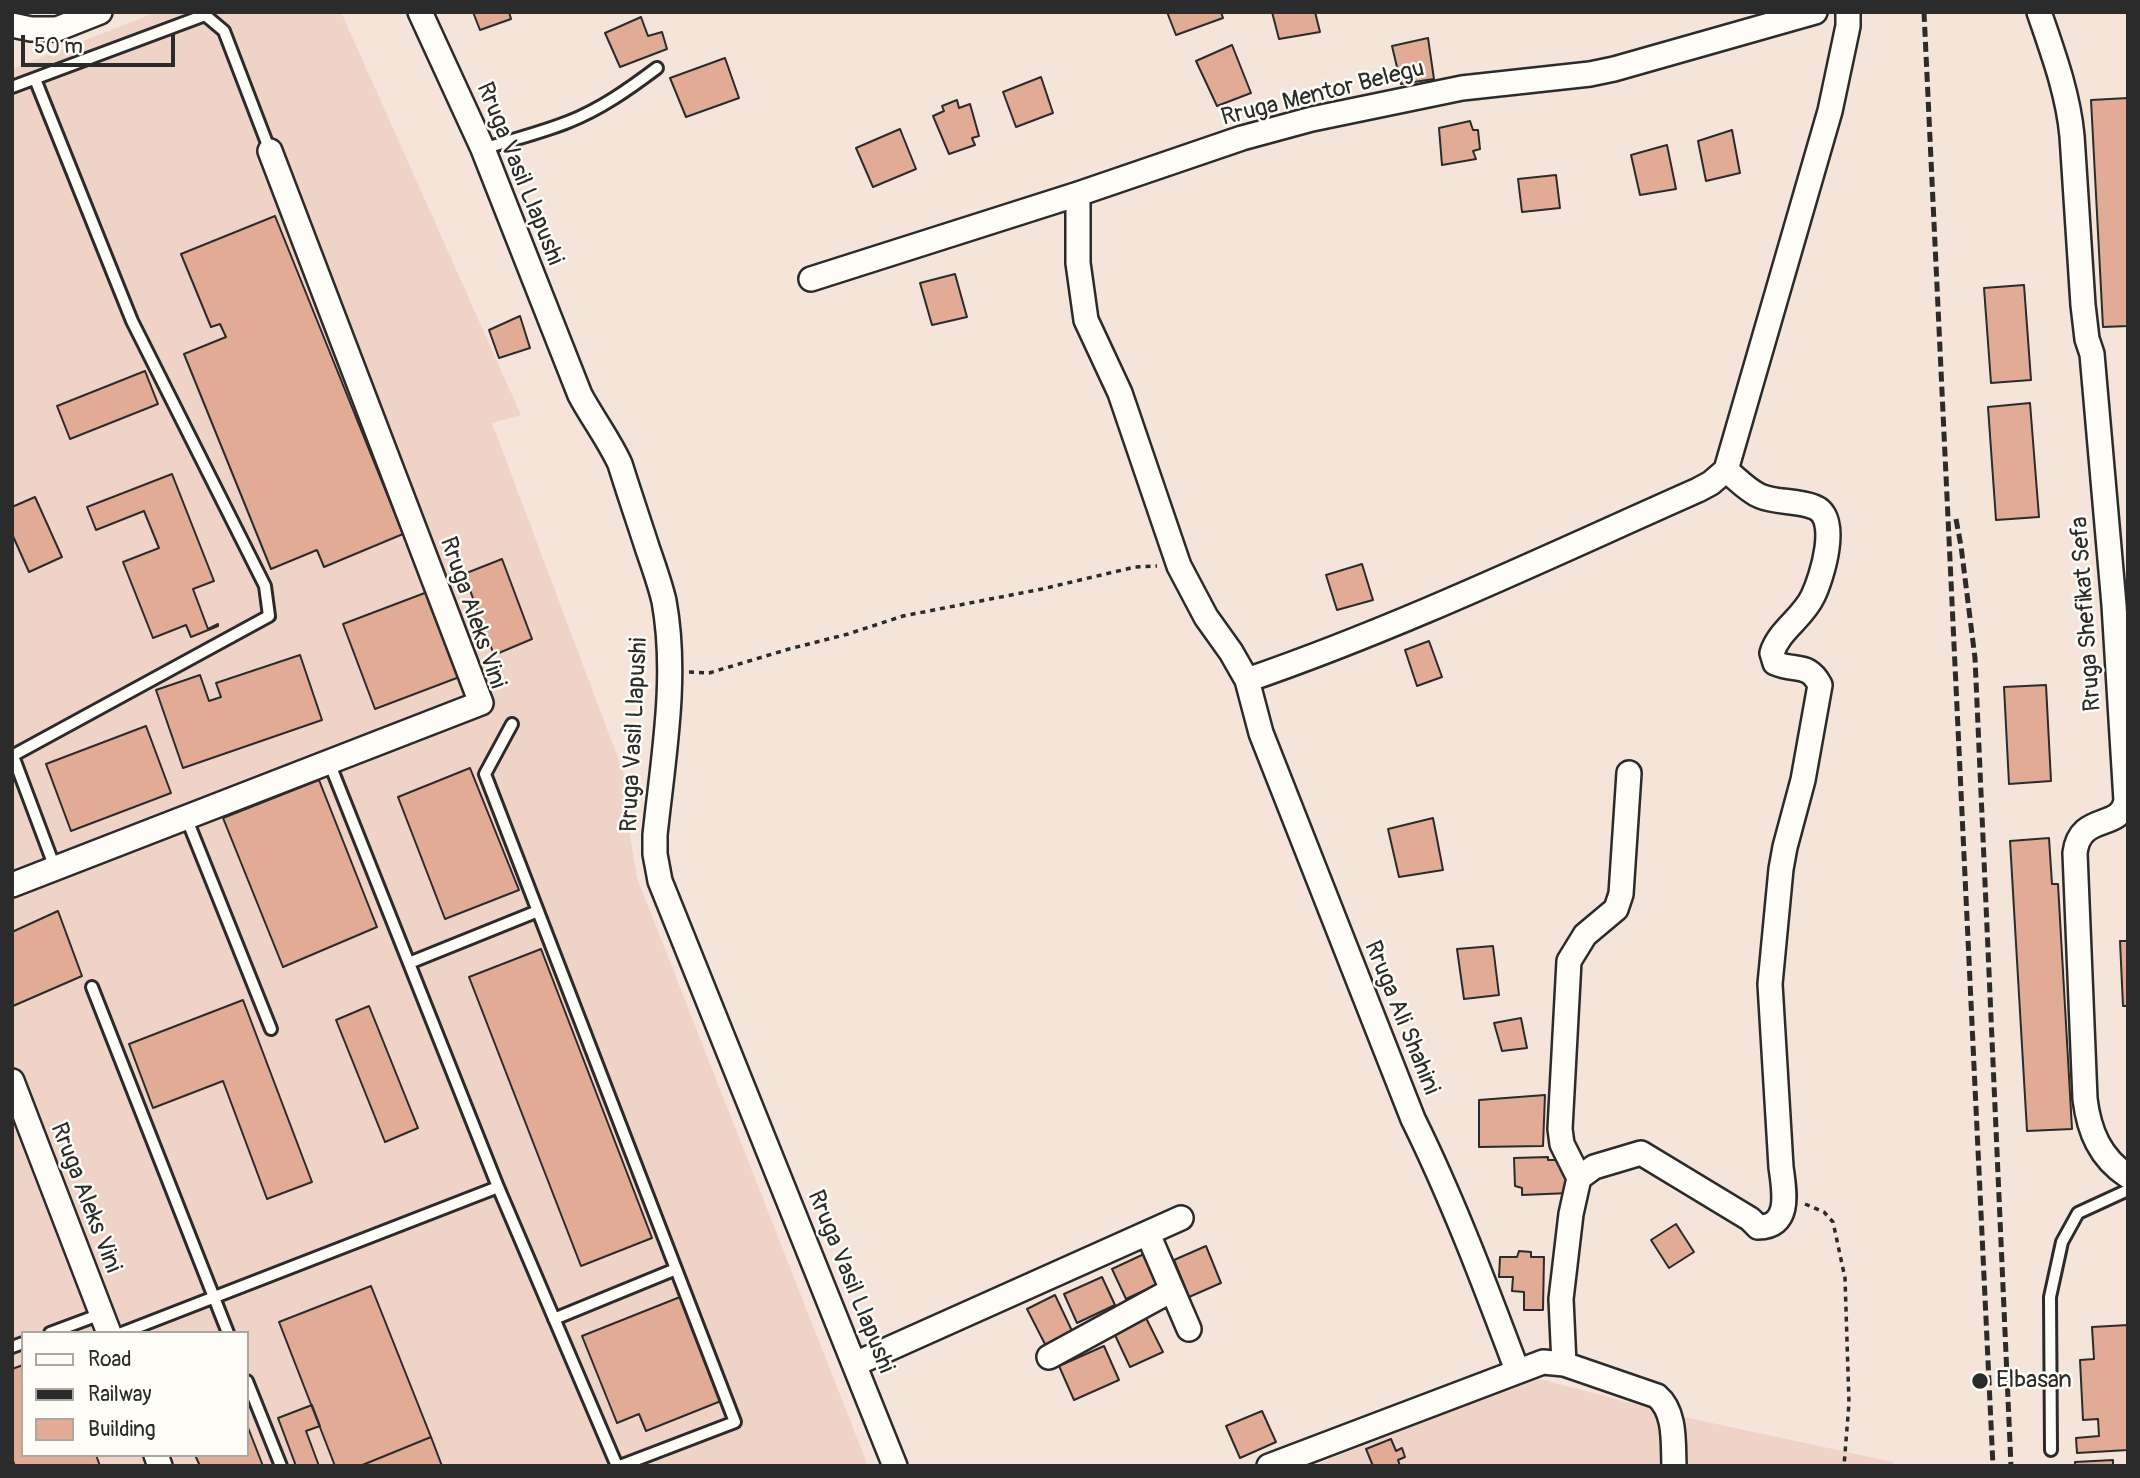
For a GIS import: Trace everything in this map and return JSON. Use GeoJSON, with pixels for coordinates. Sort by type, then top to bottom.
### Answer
{"type":"FeatureCollection","features":[{"type":"Feature","properties":{"kind":"street"},"geometry":{"type":"LineString","coordinates":[[12,25],[31,29],[57,29],[100,12]]}},
{"type":"Feature","properties":{"kind":"street","name":"Rruga Vasil Llapushi"},"geometry":{"type":"LineString","coordinates":[[421,12],[483,149],[580,395],[612,446],[620,464],[663,601],[667,630],[667,715],[655,835],[660,881],[895,1466]]}},
{"type":"Feature","properties":{"kind":"street","name":"Rruga Mentor Belegu"},"geometry":{"type":"LineString","coordinates":[[811,279],[1078,194],[1242,138],[1312,119],[1462,88],[1614,69],[1815,12]]}},
{"type":"Feature","properties":{"kind":"street"},"geometry":{"type":"LineString","coordinates":[[1247,680],[1368,634],[1509,575],[1698,490],[1726,470],[1830,111],[1848,26],[1848,12]]}},
{"type":"Feature","properties":{"kind":"street","name":"Rruga Shefikat Sefa"},"geometry":{"type":"LineString","coordinates":[[2039,12],[2070,109],[2083,305],[2087,339],[2092,354],[2121,604],[2126,801],[2124,808],[2114,818],[2093,824],[2085,830],[2076,842],[2075,853],[2087,1117],[2097,1143],[2106,1157],[2128,1176]]}},
{"type":"Feature","properties":{"kind":"street","name":"Rruga Aleks Vini"},"geometry":{"type":"LineString","coordinates":[[12,886],[481,703],[270,151]]}},
{"type":"Feature","properties":{"kind":"street","name":"Rruga Ali Shahini"},"geometry":{"type":"LineString","coordinates":[[1078,194],[1078,262],[1086,320],[1120,393],[1179,566],[1202,611],[1247,680],[1261,733],[1413,1119],[1463,1228],[1517,1370]]}},
{"type":"Feature","properties":{"kind":"street"},"geometry":{"type":"LineString","coordinates":[[1579,1178],[1594,1167],[1641,1153],[1750,1219],[1758,1227],[1775,1224],[1780,1217],[1784,1193],[1770,984],[1781,869],[1803,780],[1820,685],[1808,669],[1775,663],[1772,653],[1779,638],[1813,598],[1827,554],[1828,531],[1825,516],[1814,507],[1761,497],[1726,470]]}},
{"type":"Feature","properties":{"kind":"street"},"geometry":{"type":"LineString","coordinates":[[1564,1364],[1562,1299],[1571,1214],[1579,1178],[1562,1144],[1560,1129],[1569,961],[1585,935],[1616,909],[1621,894],[1629,773]]}},
{"type":"Feature","properties":{"kind":"street","name":"Rruga Aleks Vini"},"geometry":{"type":"LineString","coordinates":[[12,1082],[105,1323]]}},
{"type":"Feature","properties":{"kind":"street"},"geometry":{"type":"LineString","coordinates":[[855,1364],[1181,1218]]}},
{"type":"Feature","properties":{"kind":"street"},"geometry":{"type":"LineString","coordinates":[[1148,1234],[1189,1329]]}},
{"type":"Feature","properties":{"kind":"street"},"geometry":{"type":"LineString","coordinates":[[1049,1357],[1172,1290]]}},
{"type":"Feature","properties":{"kind":"street"},"geometry":{"type":"LineString","coordinates":[[1269,1466],[1543,1362],[1564,1364],[1657,1396],[1665,1403],[1670,1418],[1674,1466]]}},
{"type":"Feature","properties":{"kind":"lane"},"geometry":{"type":"LineString","coordinates":[[12,87],[205,15],[224,31],[270,151]]}},
{"type":"Feature","properties":{"kind":"lane"},"geometry":{"type":"LineString","coordinates":[[483,149],[567,122],[595,109],[621,95],[657,68]]}},
{"type":"Feature","properties":{"kind":"lane"},"geometry":{"type":"LineString","coordinates":[[35,79],[132,321],[265,586],[269,616],[12,756],[55,868]]}},
{"type":"Feature","properties":{"kind":"lane"},"geometry":{"type":"LineString","coordinates":[[329,762],[498,1187],[619,1466],[735,1422],[485,774],[512,724]]}},
{"type":"Feature","properties":{"kind":"lane"},"geometry":{"type":"LineString","coordinates":[[186,817],[271,1029]]}},
{"type":"Feature","properties":{"kind":"lane"},"geometry":{"type":"LineString","coordinates":[[409,963],[538,911]]}},
{"type":"Feature","properties":{"kind":"lane"},"geometry":{"type":"LineString","coordinates":[[92,987],[227,1331]]}},
{"type":"Feature","properties":{"kind":"lane"},"geometry":{"type":"LineString","coordinates":[[127,1331],[498,1187]]}},
{"type":"Feature","properties":{"kind":"lane"},"geometry":{"type":"LineString","coordinates":[[2051,1450],[2050,1297],[2062,1242],[2078,1213],[2128,1191]]}},
{"type":"Feature","properties":{"kind":"lane"},"geometry":{"type":"LineString","coordinates":[[554,1319],[676,1269]]}},
{"type":"Feature","properties":{"kind":"lane"},"geometry":{"type":"LineString","coordinates":[[61,1331],[105,1323]]}},
{"type":"Feature","properties":{"kind":"lane"},"geometry":{"type":"LineString","coordinates":[[248,1384],[281,1466]]}},
{"type":"Feature","properties":{"kind":"path"},"geometry":{"type":"LineString","coordinates":[[669,671],[709,673],[903,616],[1042,589],[1136,566],[1179,566]]}},
{"type":"Feature","properties":{"kind":"path"},"geometry":{"type":"LineString","coordinates":[[1784,1193],[1824,1212],[1833,1222],[1845,1278],[1850,1402],[1844,1466]]}},
{"type":"Feature","properties":{"kind":"shaded area"},"geometry":{"type":"Polygon","coordinates":[[[157,12],[341,12],[521,415],[492,423],[633,798],[630,836],[637,878],[868,1466],[12,1466],[12,69],[157,12]]]}},
{"type":"Feature","properties":{"kind":"shaded area"},"geometry":{"type":"Polygon","coordinates":[[[1536,1378],[1684,1417],[1893,1462],[1894,1466],[1312,1466],[1536,1378]]]}},
{"type":"Feature","properties":{"kind":"building"},"geometry":{"type":"Polygon","coordinates":[[[473,12],[509,12],[511,19],[480,30],[473,12]]]}},
{"type":"Feature","properties":{"kind":"building"},"geometry":{"type":"Polygon","coordinates":[[[1167,12],[1221,12],[1223,18],[1176,35],[1167,12]]]}},
{"type":"Feature","properties":{"kind":"building"},"geometry":{"type":"Polygon","coordinates":[[[1272,12],[1315,12],[1320,32],[1279,39],[1272,12]]]}},
{"type":"Feature","properties":{"kind":"building"},"geometry":{"type":"Polygon","coordinates":[[[641,17],[648,36],[662,32],[667,49],[620,67],[605,33],[641,17]]]}},
{"type":"Feature","properties":{"kind":"building"},"geometry":{"type":"Polygon","coordinates":[[[1428,38],[1434,79],[1401,84],[1392,46],[1428,38]]]}},
{"type":"Feature","properties":{"kind":"building"},"geometry":{"type":"Polygon","coordinates":[[[1232,45],[1251,93],[1217,106],[1196,61],[1232,45]]]}},
{"type":"Feature","properties":{"kind":"building"},"geometry":{"type":"Polygon","coordinates":[[[725,58],[739,98],[686,117],[670,78],[725,58]]]}},
{"type":"Feature","properties":{"kind":"building"},"geometry":{"type":"Polygon","coordinates":[[[1041,77],[1053,113],[1016,127],[1003,92],[1041,77]]]}},
{"type":"Feature","properties":{"kind":"building"},"geometry":{"type":"Polygon","coordinates":[[[2128,98],[2128,326],[2103,327],[2091,100],[2128,98]]]}},
{"type":"Feature","properties":{"kind":"building"},"geometry":{"type":"Polygon","coordinates":[[[957,100],[959,108],[970,104],[979,136],[972,138],[975,145],[949,154],[933,116],[944,111],[942,106],[957,100]]]}},
{"type":"Feature","properties":{"kind":"building"},"geometry":{"type":"Polygon","coordinates":[[[1470,121],[1473,130],[1478,130],[1480,149],[1473,151],[1476,159],[1442,165],[1439,128],[1470,121]]]}},
{"type":"Feature","properties":{"kind":"building"},"geometry":{"type":"Polygon","coordinates":[[[900,129],[916,169],[873,187],[856,148],[900,129]]]}},
{"type":"Feature","properties":{"kind":"building"},"geometry":{"type":"Polygon","coordinates":[[[1732,130],[1740,173],[1706,181],[1698,141],[1732,130]]]}},
{"type":"Feature","properties":{"kind":"building"},"geometry":{"type":"Polygon","coordinates":[[[1667,145],[1676,189],[1640,195],[1631,155],[1667,145]]]}},
{"type":"Feature","properties":{"kind":"building"},"geometry":{"type":"Polygon","coordinates":[[[1556,175],[1560,208],[1522,212],[1518,179],[1556,175]]]}},
{"type":"Feature","properties":{"kind":"building"},"geometry":{"type":"Polygon","coordinates":[[[275,216],[403,534],[324,567],[317,550],[271,569],[184,354],[226,337],[220,324],[211,327],[181,254],[275,216]]]}},
{"type":"Feature","properties":{"kind":"building"},"geometry":{"type":"Polygon","coordinates":[[[955,274],[967,317],[932,325],[920,283],[955,274]]]}},
{"type":"Feature","properties":{"kind":"building"},"geometry":{"type":"Polygon","coordinates":[[[2024,285],[2031,380],[1991,383],[1984,288],[2024,285]]]}},
{"type":"Feature","properties":{"kind":"building"},"geometry":{"type":"Polygon","coordinates":[[[520,316],[530,348],[499,358],[489,330],[520,316]]]}},
{"type":"Feature","properties":{"kind":"building"},"geometry":{"type":"Polygon","coordinates":[[[145,371],[158,404],[70,439],[57,406],[145,371]]]}},
{"type":"Feature","properties":{"kind":"building"},"geometry":{"type":"Polygon","coordinates":[[[2030,403],[2039,517],[1996,520],[1988,407],[2030,403]]]}},
{"type":"Feature","properties":{"kind":"building"},"geometry":{"type":"Polygon","coordinates":[[[172,474],[214,581],[193,589],[208,629],[218,626],[191,637],[186,625],[153,638],[123,562],[159,548],[144,511],[96,530],[87,507],[172,474]]]}},
{"type":"Feature","properties":{"kind":"building"},"geometry":{"type":"Polygon","coordinates":[[[35,497],[62,557],[29,572],[12,534],[12,507],[35,497]]]}},
{"type":"Feature","properties":{"kind":"building"},"geometry":{"type":"Polygon","coordinates":[[[502,559],[532,639],[494,655],[464,574],[502,559]]]}},
{"type":"Feature","properties":{"kind":"building"},"geometry":{"type":"Polygon","coordinates":[[[1362,564],[1373,600],[1337,610],[1326,575],[1362,564]]]}},
{"type":"Feature","properties":{"kind":"building"},"geometry":{"type":"Polygon","coordinates":[[[430,591],[462,676],[375,709],[343,624],[430,591]]]}},
{"type":"Feature","properties":{"kind":"building"},"geometry":{"type":"Polygon","coordinates":[[[1429,641],[1442,677],[1417,686],[1405,650],[1429,641]]]}},
{"type":"Feature","properties":{"kind":"building"},"geometry":{"type":"Polygon","coordinates":[[[300,655],[322,720],[183,768],[156,690],[200,675],[209,701],[221,697],[216,683],[300,655]]]}},
{"type":"Feature","properties":{"kind":"building"},"geometry":{"type":"Polygon","coordinates":[[[2046,685],[2051,781],[2009,784],[2004,687],[2046,685]]]}},
{"type":"Feature","properties":{"kind":"building"},"geometry":{"type":"Polygon","coordinates":[[[146,726],[171,793],[71,831],[46,764],[146,726]]]}},
{"type":"Feature","properties":{"kind":"building"},"geometry":{"type":"Polygon","coordinates":[[[470,768],[519,890],[445,919],[398,797],[470,768]]]}},
{"type":"Feature","properties":{"kind":"building"},"geometry":{"type":"Polygon","coordinates":[[[319,780],[377,927],[283,967],[223,818],[319,780]]]}},
{"type":"Feature","properties":{"kind":"building"},"geometry":{"type":"Polygon","coordinates":[[[1433,818],[1443,870],[1399,877],[1388,829],[1433,818]]]}},
{"type":"Feature","properties":{"kind":"building"},"geometry":{"type":"Polygon","coordinates":[[[2049,838],[2052,884],[2058,884],[2072,1129],[2027,1131],[2010,841],[2049,838]]]}},
{"type":"Feature","properties":{"kind":"building"},"geometry":{"type":"Polygon","coordinates":[[[58,911],[82,976],[13,1006],[12,932],[58,911]]]}},
{"type":"Feature","properties":{"kind":"building"},"geometry":{"type":"Polygon","coordinates":[[[2120,941],[2128,941],[2128,1006],[2123,1006],[2120,941]]]}},
{"type":"Feature","properties":{"kind":"building"},"geometry":{"type":"Polygon","coordinates":[[[1493,946],[1499,995],[1464,999],[1457,949],[1493,946]]]}},
{"type":"Feature","properties":{"kind":"building"},"geometry":{"type":"Polygon","coordinates":[[[541,949],[652,1238],[581,1266],[469,977],[541,949]]]}},
{"type":"Feature","properties":{"kind":"building"},"geometry":{"type":"Polygon","coordinates":[[[243,1000],[312,1182],[267,1199],[223,1081],[153,1108],[129,1044],[243,1000]]]}},
{"type":"Feature","properties":{"kind":"building"},"geometry":{"type":"Polygon","coordinates":[[[369,1006],[418,1128],[385,1142],[336,1020],[369,1006]]]}},
{"type":"Feature","properties":{"kind":"building"},"geometry":{"type":"Polygon","coordinates":[[[1521,1018],[1527,1048],[1502,1051],[1494,1023],[1521,1018]]]}},
{"type":"Feature","properties":{"kind":"building"},"geometry":{"type":"Polygon","coordinates":[[[1545,1095],[1543,1146],[1479,1147],[1479,1100],[1545,1095]]]}},
{"type":"Feature","properties":{"kind":"building"},"geometry":{"type":"Polygon","coordinates":[[[1548,1157],[1548,1160],[1557,1160],[1569,1177],[1570,1193],[1522,1195],[1522,1188],[1515,1186],[1514,1158],[1548,1157]]]}},
{"type":"Feature","properties":{"kind":"building"},"geometry":{"type":"Polygon","coordinates":[[[1676,1224],[1694,1252],[1669,1268],[1651,1240],[1676,1224]]]}},
{"type":"Feature","properties":{"kind":"building"},"geometry":{"type":"Polygon","coordinates":[[[1206,1246],[1221,1283],[1189,1297],[1174,1260],[1206,1246]]]}},
{"type":"Feature","properties":{"kind":"building"},"geometry":{"type":"Polygon","coordinates":[[[1519,1251],[1531,1252],[1531,1257],[1544,1257],[1543,1310],[1524,1310],[1524,1292],[1512,1291],[1513,1277],[1499,1277],[1500,1257],[1517,1257],[1519,1251]]]}},
{"type":"Feature","properties":{"kind":"building"},"geometry":{"type":"Polygon","coordinates":[[[1144,1254],[1158,1284],[1126,1299],[1112,1269],[1144,1254]]]}},
{"type":"Feature","properties":{"kind":"building"},"geometry":{"type":"Polygon","coordinates":[[[1102,1277],[1115,1305],[1077,1323],[1064,1294],[1102,1277]]]}},
{"type":"Feature","properties":{"kind":"building"},"geometry":{"type":"Polygon","coordinates":[[[371,1286],[431,1437],[360,1466],[335,1466],[279,1322],[371,1286]]]}},
{"type":"Feature","properties":{"kind":"building"},"geometry":{"type":"Polygon","coordinates":[[[1055,1295],[1074,1335],[1047,1348],[1027,1309],[1055,1295]]]}},
{"type":"Feature","properties":{"kind":"building"},"geometry":{"type":"Polygon","coordinates":[[[680,1297],[721,1401],[646,1431],[639,1414],[617,1423],[582,1336],[680,1297]]]}},
{"type":"Feature","properties":{"kind":"building"},"geometry":{"type":"Polygon","coordinates":[[[1146,1318],[1163,1352],[1130,1367],[1114,1333],[1146,1318]]]}},
{"type":"Feature","properties":{"kind":"building"},"geometry":{"type":"Polygon","coordinates":[[[2128,1325],[2128,1450],[2077,1453],[2076,1438],[2099,1436],[2098,1419],[2083,1420],[2080,1360],[2094,1359],[2092,1327],[2128,1325]]]}},
{"type":"Feature","properties":{"kind":"building"},"geometry":{"type":"Polygon","coordinates":[[[1104,1346],[1119,1380],[1074,1400],[1059,1366],[1104,1346]]]}},
{"type":"Feature","properties":{"kind":"building"},"geometry":{"type":"Polygon","coordinates":[[[21,1366],[21,1457],[97,1457],[100,1466],[15,1466],[12,1458],[12,1369],[21,1366]]]}},
{"type":"Feature","properties":{"kind":"building"},"geometry":{"type":"Polygon","coordinates":[[[312,1405],[320,1426],[306,1431],[319,1466],[296,1466],[278,1418],[312,1405]]]}},
{"type":"Feature","properties":{"kind":"building"},"geometry":{"type":"Polygon","coordinates":[[[1262,1411],[1276,1442],[1240,1458],[1226,1426],[1262,1411]]]}},
{"type":"Feature","properties":{"kind":"building"},"geometry":{"type":"Polygon","coordinates":[[[248,1428],[263,1466],[200,1466],[196,1457],[248,1457],[248,1428]]]}},
{"type":"Feature","properties":{"kind":"building"},"geometry":{"type":"Polygon","coordinates":[[[431,1437],[442,1466],[360,1466],[431,1437]]]}},
{"type":"Feature","properties":{"kind":"building"},"geometry":{"type":"Polygon","coordinates":[[[1391,1439],[1396,1451],[1402,1448],[1405,1457],[1398,1460],[1400,1466],[1373,1466],[1366,1449],[1391,1439]]]}},
{"type":"Feature","properties":{"kind":"building"},"geometry":{"type":"Polygon","coordinates":[[[2113,1460],[2113,1466],[2075,1466],[2075,1462],[2113,1460]]]}},
{"type":"Feature","properties":{"kind":"railway"},"geometry":{"type":"LineString","coordinates":[[1924,12],[1993,1466]]}},
{"type":"Feature","properties":{"kind":"railway"},"geometry":{"type":"LineString","coordinates":[[1956,519],[1975,658],[2011,1466]]}},
{"type":"Feature","properties":{"kind":"place","name":"Elbasan"},"geometry":{"type":"Point","coordinates":[1980,1381]}}]}
